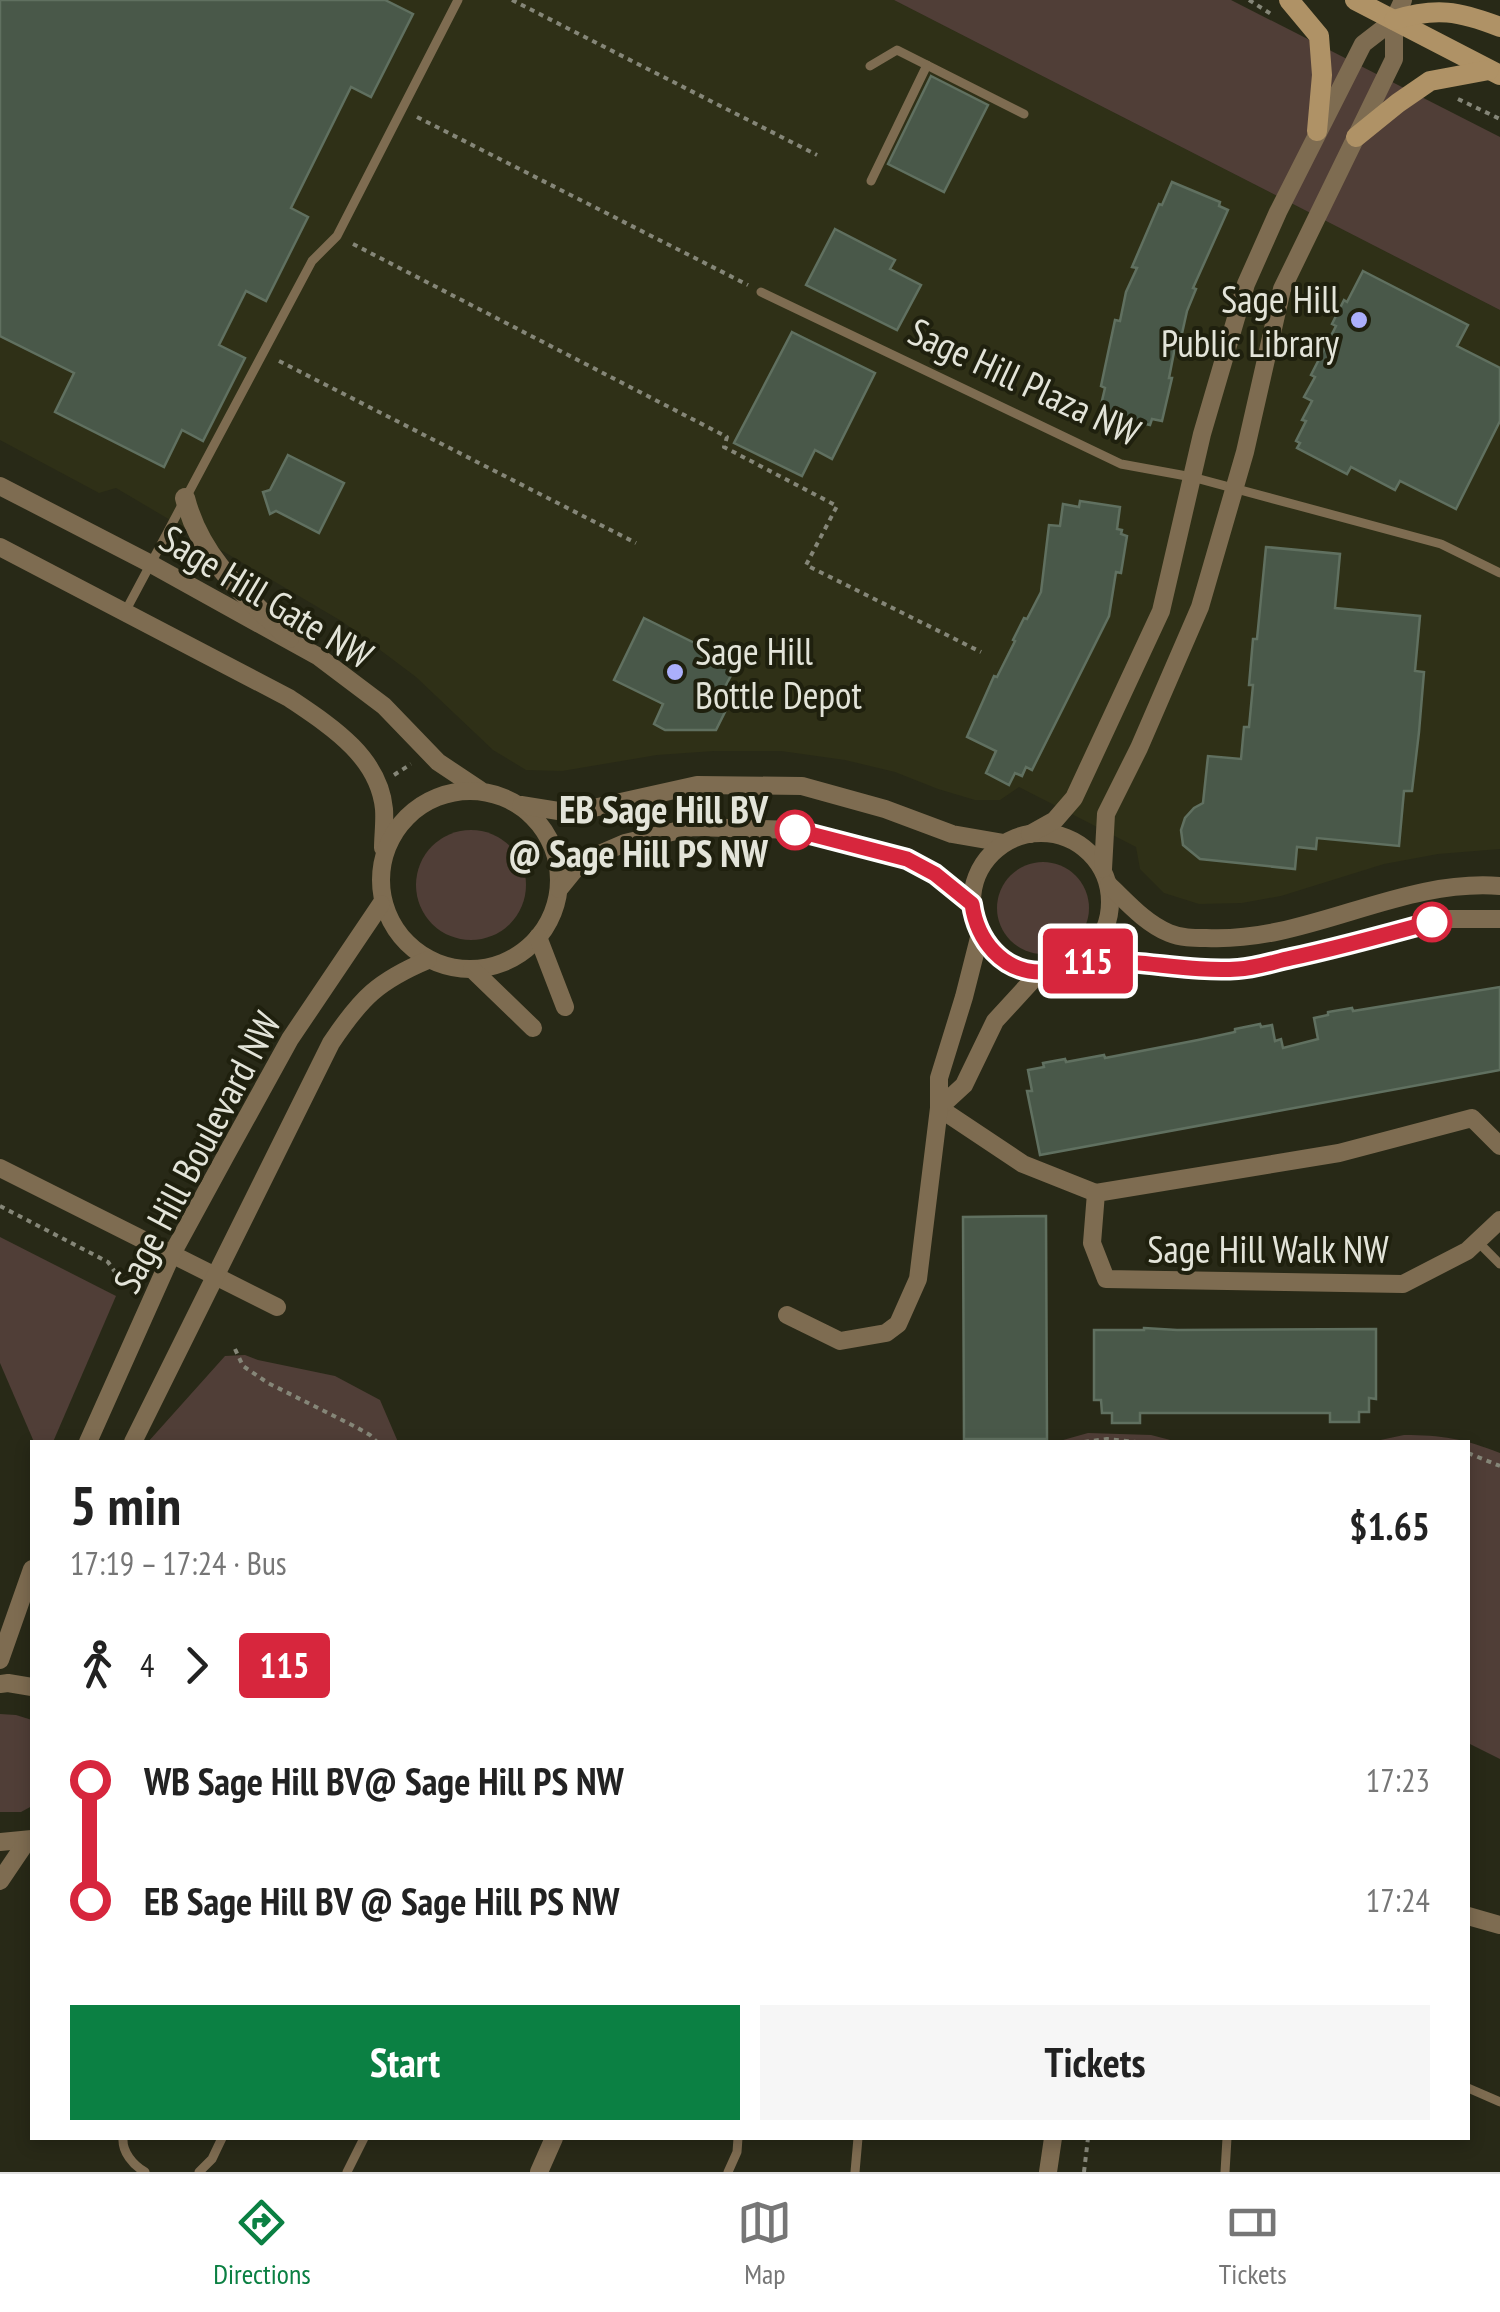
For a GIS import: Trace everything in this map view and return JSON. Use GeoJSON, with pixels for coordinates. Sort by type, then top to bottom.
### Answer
{"type":"FeatureCollection","features":[{"type":"Feature","properties":{"kind":"main road"},"geometry":{"type":"LineString","coordinates":[[1289,0],[1319,36],[1322,74],[1318,131]]}},
{"type":"Feature","properties":{"kind":"main road"},"geometry":{"type":"LineString","coordinates":[[1355,0],[1494,72]]}},
{"type":"Feature","properties":{"kind":"main road"},"geometry":{"type":"LineString","coordinates":[[1394,20],[1418,12],[1442,11],[1473,16],[1500,27]]}},
{"type":"Feature","properties":{"kind":"main road"},"geometry":{"type":"LineString","coordinates":[[1356,137],[1430,81],[1494,72]]}},
{"type":"Feature","properties":{"kind":"street"},"geometry":{"type":"LineString","coordinates":[[1394,20],[1394,59],[1282,289],[1245,452],[1200,606],[1106,814],[1106,877],[1111,906],[1106,928],[1095,946],[1060,969],[1040,972],[1021,968],[1004,961],[980,934],[974,920],[973,886],[990,855],[1004,843],[1056,820],[1074,798],[1161,612],[1202,434],[1246,284],[1363,44],[1394,20],[1404,0]]}},
{"type":"Feature","properties":{"kind":"street","name":"Sage Hill Gate NW"},"geometry":{"type":"LineString","coordinates":[[0,486],[289,638],[384,706],[438,762],[480,790]]}},
{"type":"Feature","properties":{"kind":"street"},"geometry":{"type":"LineString","coordinates":[[185,498],[192,526],[220,569],[289,638]]}},
{"type":"Feature","properties":{"kind":"street","name":"Sage Hill Gate NW"},"geometry":{"type":"LineString","coordinates":[[0,547],[289,698],[330,725],[354,746],[373,774],[384,806],[383,859]]}},
{"type":"Feature","properties":{"kind":"street"},"geometry":{"type":"LineString","coordinates":[[519,804],[571,812],[697,785],[802,786],[885,809],[952,834],[1004,843]]}},
{"type":"Feature","properties":{"kind":"street"},"geometry":{"type":"LineString","coordinates":[[480,790],[519,804],[538,820],[551,841],[558,864],[559,889],[552,915],[525,950],[508,960],[472,969],[428,960],[399,935],[382,904],[383,859],[392,835],[408,814],[429,800],[454,791],[480,790]]}},
{"type":"Feature","properties":{"kind":"street"},"geometry":{"type":"LineString","coordinates":[[559,889],[580,862],[624,843],[694,826],[795,830],[907,859],[935,874],[972,904]]}},
{"type":"Feature","properties":{"kind":"street"},"geometry":{"type":"LineString","coordinates":[[1030,834],[1064,836],[1079,844],[1093,855],[1106,877],[1144,918],[1182,937],[1224,939],[1278,933],[1427,890],[1477,884],[1500,886]]}},
{"type":"Feature","properties":{"kind":"street","name":"Sage Hill Boulevard NW"},"geometry":{"type":"LineString","coordinates":[[89,1440],[172,1254],[290,1039],[382,904]]}},
{"type":"Feature","properties":{"kind":"street"},"geometry":{"type":"LineString","coordinates":[[1079,960],[1139,962],[1190,970],[1241,969],[1445,919],[1500,919]]}},
{"type":"Feature","properties":{"kind":"street"},"geometry":{"type":"LineString","coordinates":[[787,1315],[840,1342],[886,1333],[898,1324],[918,1279],[939,1108],[938,1078],[980,934]]}},
{"type":"Feature","properties":{"kind":"street"},"geometry":{"type":"LineString","coordinates":[[538,938],[564,1008]]}},
{"type":"Feature","properties":{"kind":"street","name":"Sage Hill Boulevard NW"},"geometry":{"type":"LineString","coordinates":[[134,1440],[332,1043],[352,1011],[373,989],[428,960]]}},
{"type":"Feature","properties":{"kind":"street"},"geometry":{"type":"LineString","coordinates":[[472,969],[533,1028]]}},
{"type":"Feature","properties":{"kind":"street"},"geometry":{"type":"LineString","coordinates":[[939,1108],[964,1085],[995,1022],[1040,972]]}},
{"type":"Feature","properties":{"kind":"street"},"geometry":{"type":"LineString","coordinates":[[939,1108],[1023,1164],[1096,1193]]}},
{"type":"Feature","properties":{"kind":"street","name":"Sage Hill Walk NW"},"geometry":{"type":"LineString","coordinates":[[1500,1146],[1472,1118],[1339,1153],[1096,1193],[1092,1243],[1106,1279],[1403,1284],[1467,1251],[1500,1220]]}},
{"type":"Feature","properties":{"kind":"street"},"geometry":{"type":"LineString","coordinates":[[0,1168],[277,1307]]}},
{"type":"Feature","properties":{"kind":"street"},"geometry":{"type":"LineString","coordinates":[[0,1660],[30,1576]]}},
{"type":"Feature","properties":{"kind":"street"},"geometry":{"type":"LineString","coordinates":[[0,1684],[30,1687]]}},
{"type":"Feature","properties":{"kind":"street"},"geometry":{"type":"LineString","coordinates":[[0,1842],[30,1840]]}},
{"type":"Feature","properties":{"kind":"street"},"geometry":{"type":"LineString","coordinates":[[0,1881],[30,1840]]}},
{"type":"Feature","properties":{"kind":"street"},"geometry":{"type":"LineString","coordinates":[[1470,1917],[1500,1925]]}},
{"type":"Feature","properties":{"kind":"street"},"geometry":{"type":"LineString","coordinates":[[538,2172],[553,2140]]}},
{"type":"Feature","properties":{"kind":"street"},"geometry":{"type":"LineString","coordinates":[[1048,2172],[1052,2140]]}},
{"type":"Feature","properties":{"kind":"lane"},"geometry":{"type":"LineString","coordinates":[[124,612],[312,261],[337,236],[458,0]]}},
{"type":"Feature","properties":{"kind":"lane"},"geometry":{"type":"LineString","coordinates":[[870,66],[897,50],[1024,114]]}},
{"type":"Feature","properties":{"kind":"lane"},"geometry":{"type":"LineString","coordinates":[[871,181],[927,65]]}},
{"type":"Feature","properties":{"kind":"lane","name":"Sage Hill Plaza NW"},"geometry":{"type":"LineString","coordinates":[[761,292],[1122,464],[1192,477],[1441,544],[1500,573]]}},
{"type":"Feature","properties":{"kind":"lane"},"geometry":{"type":"LineString","coordinates":[[1478,1242],[1500,1264]]}},
{"type":"Feature","properties":{"kind":"lane"},"geometry":{"type":"LineString","coordinates":[[1470,2089],[1500,2102]]}},
{"type":"Feature","properties":{"kind":"lane"},"geometry":{"type":"LineString","coordinates":[[123,2140],[133,2165],[145,2172]]}},
{"type":"Feature","properties":{"kind":"lane"},"geometry":{"type":"LineString","coordinates":[[199,2172],[221,2140]]}},
{"type":"Feature","properties":{"kind":"lane"},"geometry":{"type":"LineString","coordinates":[[347,2172],[363,2140]]}},
{"type":"Feature","properties":{"kind":"lane"},"geometry":{"type":"LineString","coordinates":[[728,2172],[738,2140]]}},
{"type":"Feature","properties":{"kind":"lane"},"geometry":{"type":"LineString","coordinates":[[855,2172],[858,2140]]}},
{"type":"Feature","properties":{"kind":"lane"},"geometry":{"type":"LineString","coordinates":[[1225,2172],[1227,2140]]}},
{"type":"Feature","properties":{"kind":"path"},"geometry":{"type":"LineString","coordinates":[[512,0],[818,154]]}},
{"type":"Feature","properties":{"kind":"path"},"geometry":{"type":"LineString","coordinates":[[1455,98],[1500,119]]}},
{"type":"Feature","properties":{"kind":"path"},"geometry":{"type":"LineString","coordinates":[[418,117],[761,292]]}},
{"type":"Feature","properties":{"kind":"path"},"geometry":{"type":"LineString","coordinates":[[353,244],[728,437],[724,447],[837,506],[806,565],[981,652]]}},
{"type":"Feature","properties":{"kind":"path"},"geometry":{"type":"LineString","coordinates":[[262,353],[636,544]]}},
{"type":"Feature","properties":{"kind":"path"},"geometry":{"type":"LineString","coordinates":[[394,774],[420,759]]}},
{"type":"Feature","properties":{"kind":"path"},"geometry":{"type":"LineString","coordinates":[[0,1206],[108,1262],[116,1272]]}},
{"type":"Feature","properties":{"kind":"path"},"geometry":{"type":"LineString","coordinates":[[235,1349],[243,1366],[268,1383],[375,1440]]}},
{"type":"Feature","properties":{"kind":"path"},"geometry":{"type":"LineString","coordinates":[[1470,1454],[1500,1466]]}},
{"type":"Feature","properties":{"kind":"path"},"geometry":{"type":"LineString","coordinates":[[1084,2172],[1088,2140]]}},
{"type":"Feature","properties":{"kind":"shaded area"},"geometry":{"type":"Polygon","coordinates":[[[0,0],[894,0],[1500,310],[1500,849],[1384,864],[1281,896],[1242,903],[1199,904],[1164,893],[1140,869],[1136,847],[1019,787],[1000,800],[975,800],[895,772],[781,751],[657,755],[562,771],[526,770],[493,750],[416,677],[343,622],[116,488],[99,493],[0,440],[0,0]]]}},
{"type":"Feature","properties":{"kind":"shaded area"},"geometry":{"type":"Polygon","coordinates":[[[894,0],[1231,0],[1500,137],[1500,310],[894,0]]]}},
{"type":"Feature","properties":{"kind":"shaded area"},"geometry":{"type":"Polygon","coordinates":[[[471,830],[492,834],[510,846],[522,864],[526,885],[522,906],[510,924],[492,936],[471,940],[450,936],[432,924],[420,906],[416,885],[420,864],[432,846],[450,834],[471,830]]]}},
{"type":"Feature","properties":{"kind":"shaded area"},"geometry":{"type":"Polygon","coordinates":[[[1043,862],[1061,865],[1076,875],[1086,890],[1086,926],[1076,941],[1061,951],[1043,954],[1025,951],[1010,941],[1000,926],[997,908],[1000,890],[1010,875],[1025,865],[1043,862]]]}},
{"type":"Feature","properties":{"kind":"shaded area"},"geometry":{"type":"Polygon","coordinates":[[[0,1237],[116,1296],[54,1440],[33,1440],[0,1363],[0,1237]]]}},
{"type":"Feature","properties":{"kind":"shaded area"},"geometry":{"type":"Polygon","coordinates":[[[245,1355],[335,1376],[380,1400],[397,1440],[150,1440],[225,1356],[245,1355]]]}},
{"type":"Feature","properties":{"kind":"shaded area"},"geometry":{"type":"Polygon","coordinates":[[[1088,1433],[1151,1435],[1170,1440],[1063,1440],[1088,1433]]]}},
{"type":"Feature","properties":{"kind":"shaded area"},"geometry":{"type":"Polygon","coordinates":[[[1404,1435],[1457,1440],[1380,1440],[1404,1435]]]}},
{"type":"Feature","properties":{"kind":"shaded area"},"geometry":{"type":"Polygon","coordinates":[[[1470,1443],[1500,1453],[1500,1759],[1470,1744],[1470,1443]]]}},
{"type":"Feature","properties":{"kind":"shaded area"},"geometry":{"type":"Polygon","coordinates":[[[0,1714],[16,1715],[30,1719],[30,1807],[21,1812],[0,1812],[0,1714]]]}},
{"type":"Feature","properties":{"kind":"building"},"geometry":{"type":"Polygon","coordinates":[[[0,0],[385,0],[413,14],[371,97],[351,87],[291,208],[308,217],[266,301],[246,291],[219,345],[245,358],[203,441],[182,430],[164,467],[55,412],[74,373],[0,336],[0,0]]]}},
{"type":"Feature","properties":{"kind":"building"},"geometry":{"type":"Polygon","coordinates":[[[931,76],[988,105],[944,192],[888,164],[931,76]]]}},
{"type":"Feature","properties":{"kind":"building"},"geometry":{"type":"Polygon","coordinates":[[[1172,182],[1220,202],[1219,206],[1228,210],[1193,288],[1196,289],[1181,338],[1177,337],[1162,421],[1152,419],[1150,425],[1099,413],[1105,388],[1101,386],[1115,320],[1120,321],[1126,292],[1137,268],[1132,267],[1172,182]]]}},
{"type":"Feature","properties":{"kind":"building"},"geometry":{"type":"Polygon","coordinates":[[[835,229],[895,260],[890,269],[921,285],[897,330],[806,285],[835,229]]]}},
{"type":"Feature","properties":{"kind":"building"},"geometry":{"type":"Polygon","coordinates":[[[1363,271],[1468,325],[1457,346],[1500,368],[1500,421],[1456,509],[1400,481],[1395,490],[1351,467],[1347,474],[1297,448],[1300,443],[1296,441],[1306,421],[1302,420],[1312,401],[1304,397],[1315,377],[1311,375],[1336,326],[1332,324],[1344,300],[1347,302],[1363,271]]]}},
{"type":"Feature","properties":{"kind":"building"},"geometry":{"type":"Polygon","coordinates":[[[792,332],[875,373],[832,459],[815,450],[802,476],[734,443],[792,332]]]}},
{"type":"Feature","properties":{"kind":"building"},"geometry":{"type":"Polygon","coordinates":[[[288,455],[344,483],[319,533],[276,511],[270,514],[263,492],[270,490],[288,455]]]}},
{"type":"Feature","properties":{"kind":"building"},"geometry":{"type":"Polygon","coordinates":[[[1080,501],[1120,507],[1117,529],[1127,536],[1121,573],[1116,572],[1109,616],[1032,770],[1026,767],[1022,776],[1015,773],[1009,785],[986,773],[996,751],[967,737],[994,676],[997,677],[1024,618],[1027,619],[1041,592],[1049,525],[1060,526],[1063,504],[1079,507],[1080,501]]]}},
{"type":"Feature","properties":{"kind":"building"},"geometry":{"type":"Polygon","coordinates":[[[1266,547],[1340,554],[1335,608],[1420,616],[1415,671],[1424,672],[1419,732],[1412,791],[1404,791],[1399,846],[1317,838],[1316,849],[1297,847],[1295,869],[1200,859],[1183,845],[1181,830],[1185,818],[1203,803],[1208,756],[1241,759],[1244,727],[1249,727],[1253,639],[1257,639],[1266,547]]]}},
{"type":"Feature","properties":{"kind":"building","name":"Sage Hill Bottle Depot"},"geometry":{"type":"Polygon","coordinates":[[[644,618],[737,664],[725,687],[735,692],[716,730],[665,730],[654,724],[663,704],[614,680],[644,618]]]}},
{"type":"Feature","properties":{"kind":"building"},"geometry":{"type":"Polygon","coordinates":[[[1500,987],[1500,1070],[1040,1155],[1027,1091],[1032,1091],[1028,1070],[1044,1067],[1043,1063],[1104,1055],[1105,1058],[1260,1024],[1272,1025],[1275,1041],[1281,1039],[1283,1048],[1318,1039],[1314,1018],[1328,1012],[1500,987]]]}},
{"type":"Feature","properties":{"kind":"building"},"geometry":{"type":"Polygon","coordinates":[[[1046,1216],[1047,1439],[964,1439],[963,1217],[1046,1216]]]}},
{"type":"Feature","properties":{"kind":"building"},"geometry":{"type":"Polygon","coordinates":[[[1376,1329],[1376,1399],[1369,1398],[1369,1412],[1359,1412],[1359,1422],[1330,1422],[1330,1413],[1140,1413],[1140,1423],[1112,1423],[1112,1413],[1102,1413],[1101,1400],[1094,1400],[1094,1330],[1376,1329]]]}},
{"type":"Feature","properties":{"kind":"bus line","name":"115"},"geometry":{"type":"LineString","coordinates":[[795,830],[907,859],[935,874],[972,904],[974,920],[990,949],[1004,961],[1040,972],[1060,969],[1079,960],[1139,962],[1190,970],[1241,969],[1432,922]]}},
{"type":"Feature","properties":{"kind":"place","name":"Sage Hill Public Library"},"geometry":{"type":"Point","coordinates":[1359,320]}},
{"type":"Feature","properties":{"kind":"place","name":"Sage Hill Bottle Depot"},"geometry":{"type":"Point","coordinates":[675,672]}},
{"type":"Feature","properties":{"kind":"place","name":"EB Sage Hill BV @ Sage Hill PS NW"},"geometry":{"type":"Point","coordinates":[795,830]}}]}
